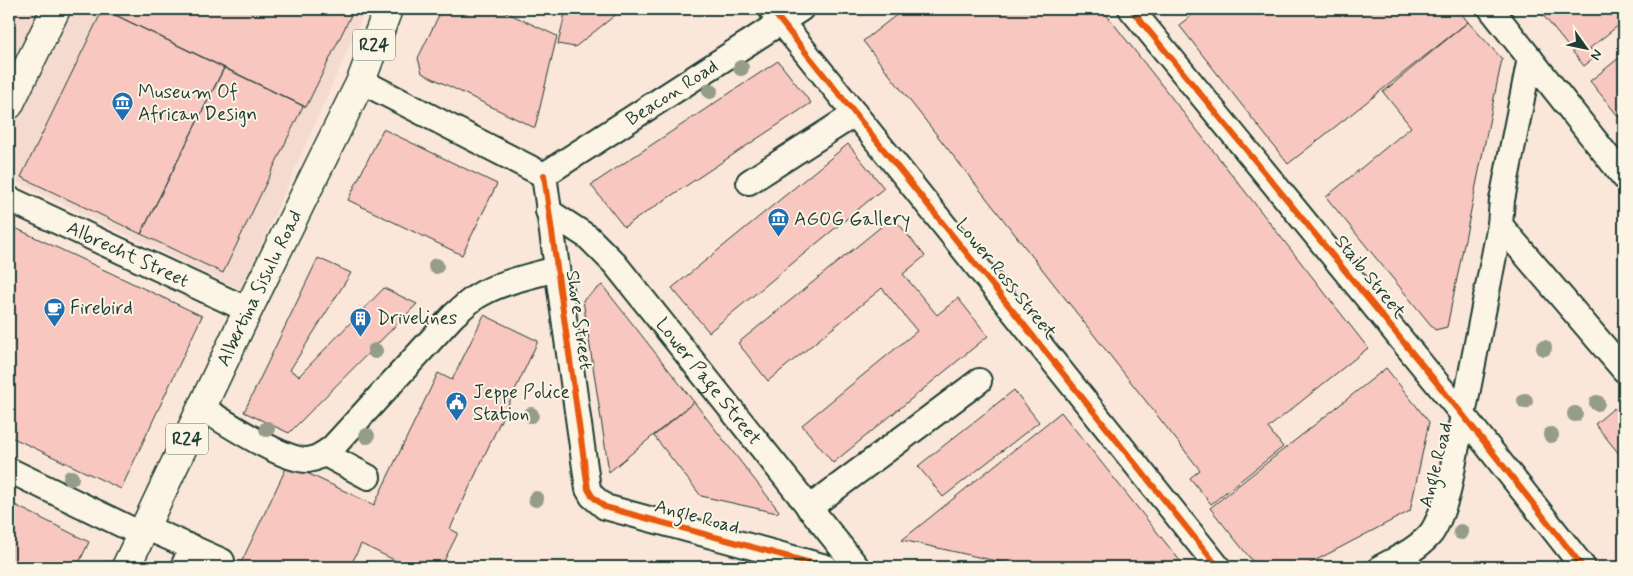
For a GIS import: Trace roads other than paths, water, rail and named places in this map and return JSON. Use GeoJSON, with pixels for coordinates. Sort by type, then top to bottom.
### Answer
{"type":"FeatureCollection","features":[{"type":"Feature","properties":{"kind":"main road"},"geometry":{"type":"LineString","coordinates":[[9,105],[56,9]]}},
{"type":"Feature","properties":{"kind":"main road","name":"Albertina Sisulu Road"},"geometry":{"type":"LineString","coordinates":[[126,567],[248,310],[360,81],[388,9]]}},
{"type":"Feature","properties":{"kind":"street","name":"Beacon Road"},"geometry":{"type":"LineString","coordinates":[[544,175],[777,15],[802,9]]}},
{"type":"Feature","properties":{"kind":"street","name":"Staib Street"},"geometry":{"type":"LineString","coordinates":[[1131,9],[1463,415],[1583,567]]}},
{"type":"Feature","properties":{"kind":"street"},"geometry":{"type":"LineString","coordinates":[[1491,9],[1624,177]]}},
{"type":"Feature","properties":{"kind":"street","name":"Lower Ross Street"},"geometry":{"type":"LineString","coordinates":[[777,15],[1218,567]]}},
{"type":"Feature","properties":{"kind":"street","name":"Angle Road"},"geometry":{"type":"LineString","coordinates":[[1381,567],[1417,546],[1432,532],[1448,492],[1500,225],[1502,200],[1530,58]]}},
{"type":"Feature","properties":{"kind":"street"},"geometry":{"type":"LineString","coordinates":[[360,81],[544,175]]}},
{"type":"Feature","properties":{"kind":"street"},"geometry":{"type":"LineString","coordinates":[[749,182],[855,114]]}},
{"type":"Feature","properties":{"kind":"street","name":"Shore Street"},"geometry":{"type":"LineString","coordinates":[[544,175],[584,468]]}},
{"type":"Feature","properties":{"kind":"street","name":"Albrecht Street"},"geometry":{"type":"LineString","coordinates":[[9,199],[248,310]]}},
{"type":"Feature","properties":{"kind":"street","name":"Lower Page Street"},"geometry":{"type":"LineString","coordinates":[[548,211],[588,237],[615,264],[857,567]]}},
{"type":"Feature","properties":{"kind":"street"},"geometry":{"type":"LineString","coordinates":[[1500,225],[1624,370]]}},
{"type":"Feature","properties":{"kind":"street"},"geometry":{"type":"LineString","coordinates":[[202,408],[273,449],[299,459],[311,460],[324,454],[361,417],[453,316],[470,302],[481,294],[498,287],[556,269]]}},
{"type":"Feature","properties":{"kind":"street"},"geometry":{"type":"LineString","coordinates":[[809,508],[979,381]]}},
{"type":"Feature","properties":{"kind":"street"},"geometry":{"type":"LineString","coordinates":[[324,454],[368,477]]}},
{"type":"Feature","properties":{"kind":"street","name":"Angle Road"},"geometry":{"type":"LineString","coordinates":[[584,468],[588,490],[605,507],[826,567]]}},
{"type":"Feature","properties":{"kind":"street"},"geometry":{"type":"LineString","coordinates":[[9,470],[143,531],[187,557],[222,561]]}},
{"type":"Feature","properties":{"kind":"place","name":"Museum Of African Design"},"geometry":{"type":"Point","coordinates":[122,122]}},
{"type":"Feature","properties":{"kind":"place","name":"AGOG Gallery"},"geometry":{"type":"Point","coordinates":[778,238]}},
{"type":"Feature","properties":{"kind":"place","name":"Firebird"},"geometry":{"type":"Point","coordinates":[54,327]}},
{"type":"Feature","properties":{"kind":"place","name":"Drivelines"},"geometry":{"type":"Point","coordinates":[361,337]}},
{"type":"Feature","properties":{"kind":"place","name":"Jeppe Police Station"},"geometry":{"type":"Point","coordinates":[457,422]}}]}
